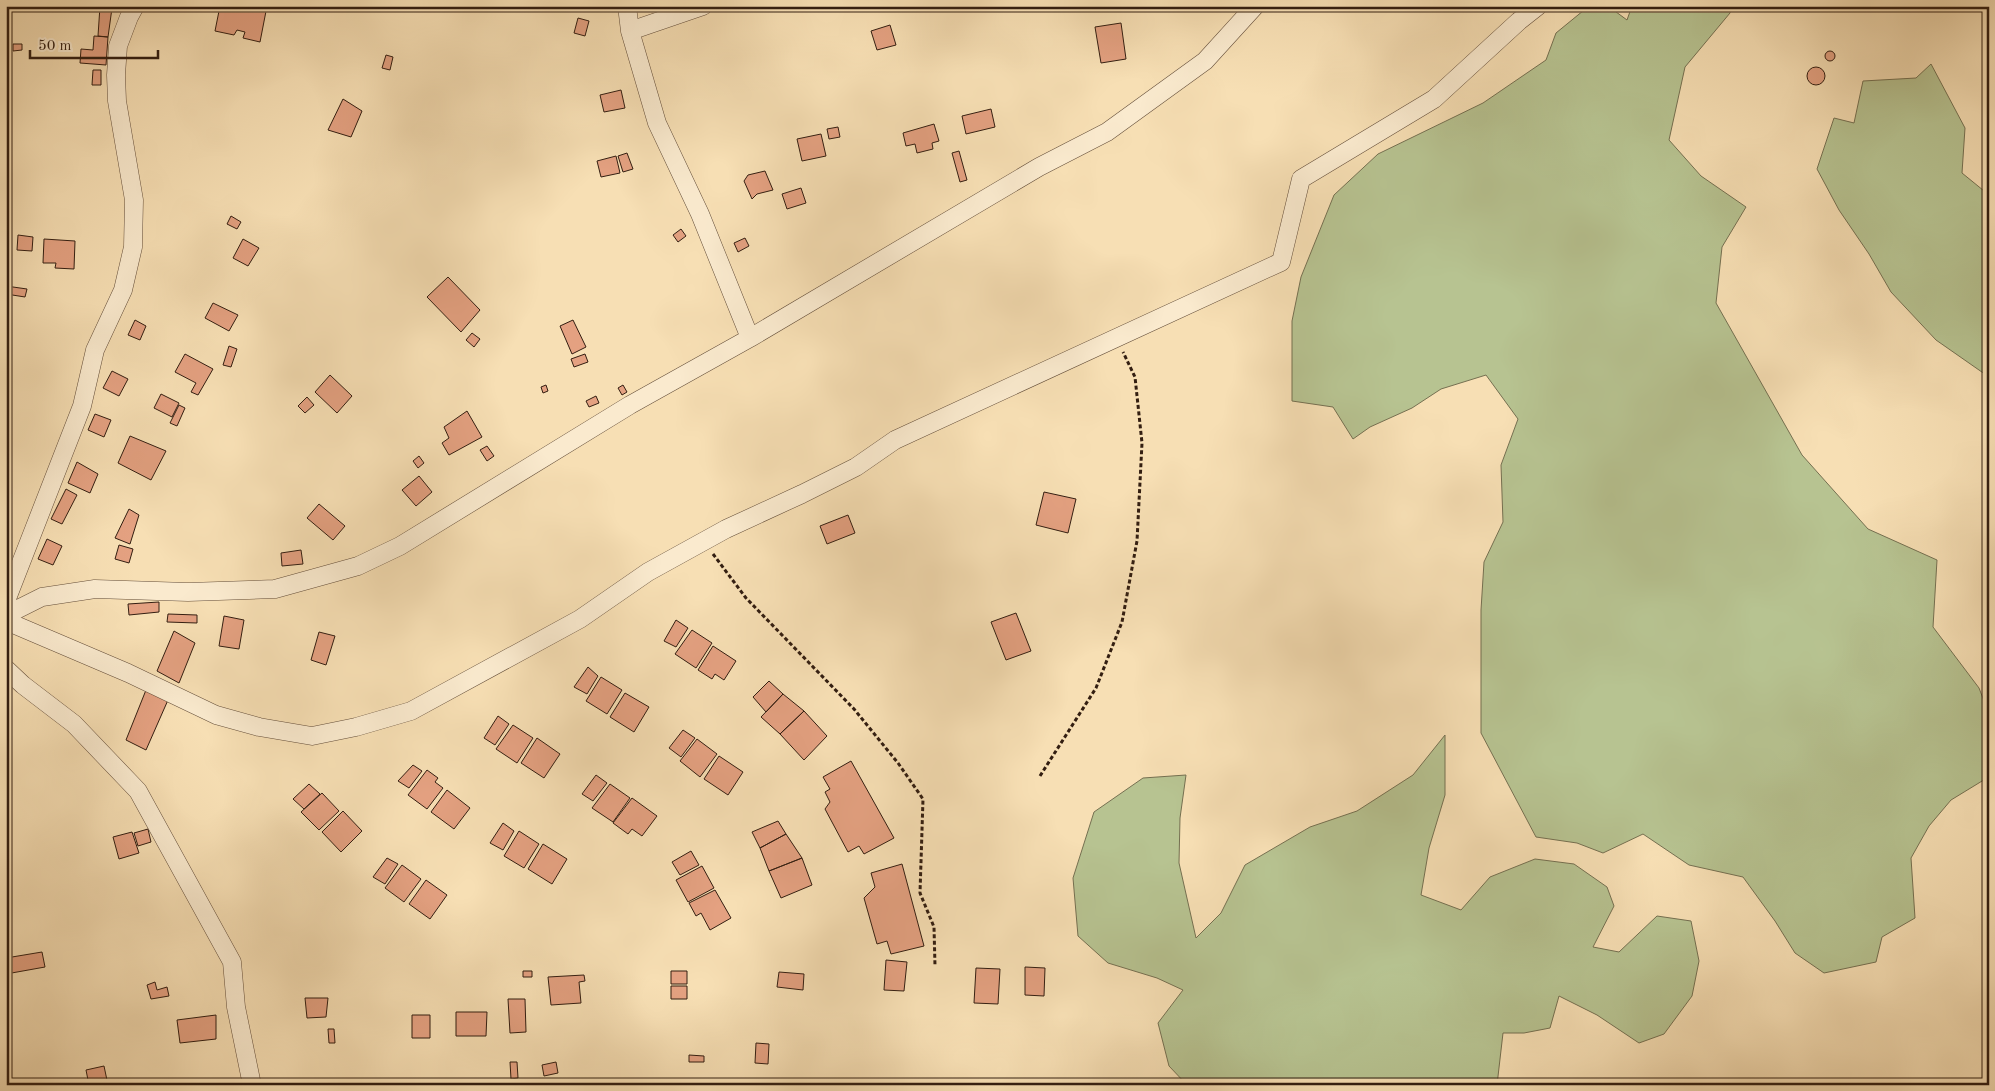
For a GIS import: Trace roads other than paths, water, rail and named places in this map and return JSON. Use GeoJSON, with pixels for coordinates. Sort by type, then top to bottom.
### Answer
{"type":"FeatureCollection","features":[{"type":"Feature","properties":{"kind":"street"},"geometry":{"type":"LineString","coordinates":[[6,600],[82,406],[95,350],[123,290],[133,247],[134,200],[117,100],[116,75],[118,46],[135,6]]}},
{"type":"Feature","properties":{"kind":"street"},"geometry":{"type":"LineString","coordinates":[[627,6],[630,31],[657,123],[700,214],[750,338]]}},
{"type":"Feature","properties":{"kind":"street"},"geometry":{"type":"LineString","coordinates":[[630,31],[703,6]]}},
{"type":"Feature","properties":{"kind":"street"},"geometry":{"type":"LineString","coordinates":[[6,615],[42,597],[95,588],[188,592],[275,588],[358,566],[400,546],[630,405],[750,338],[1039,167],[1107,132],[1205,61],[1255,6]]}},
{"type":"Feature","properties":{"kind":"street"},"geometry":{"type":"LineString","coordinates":[[6,621],[128,673],[216,715],[259,727],[312,736],[356,727],[411,711],[580,619],[648,572],[704,541],[856,467],[895,440],[1281,262],[1301,179],[1434,99],[1538,6]]}},
{"type":"Feature","properties":{"kind":"street"},"geometry":{"type":"LineString","coordinates":[[6,669],[23,685],[74,724],[138,791],[232,962],[236,1007],[252,1085]]}}]}
